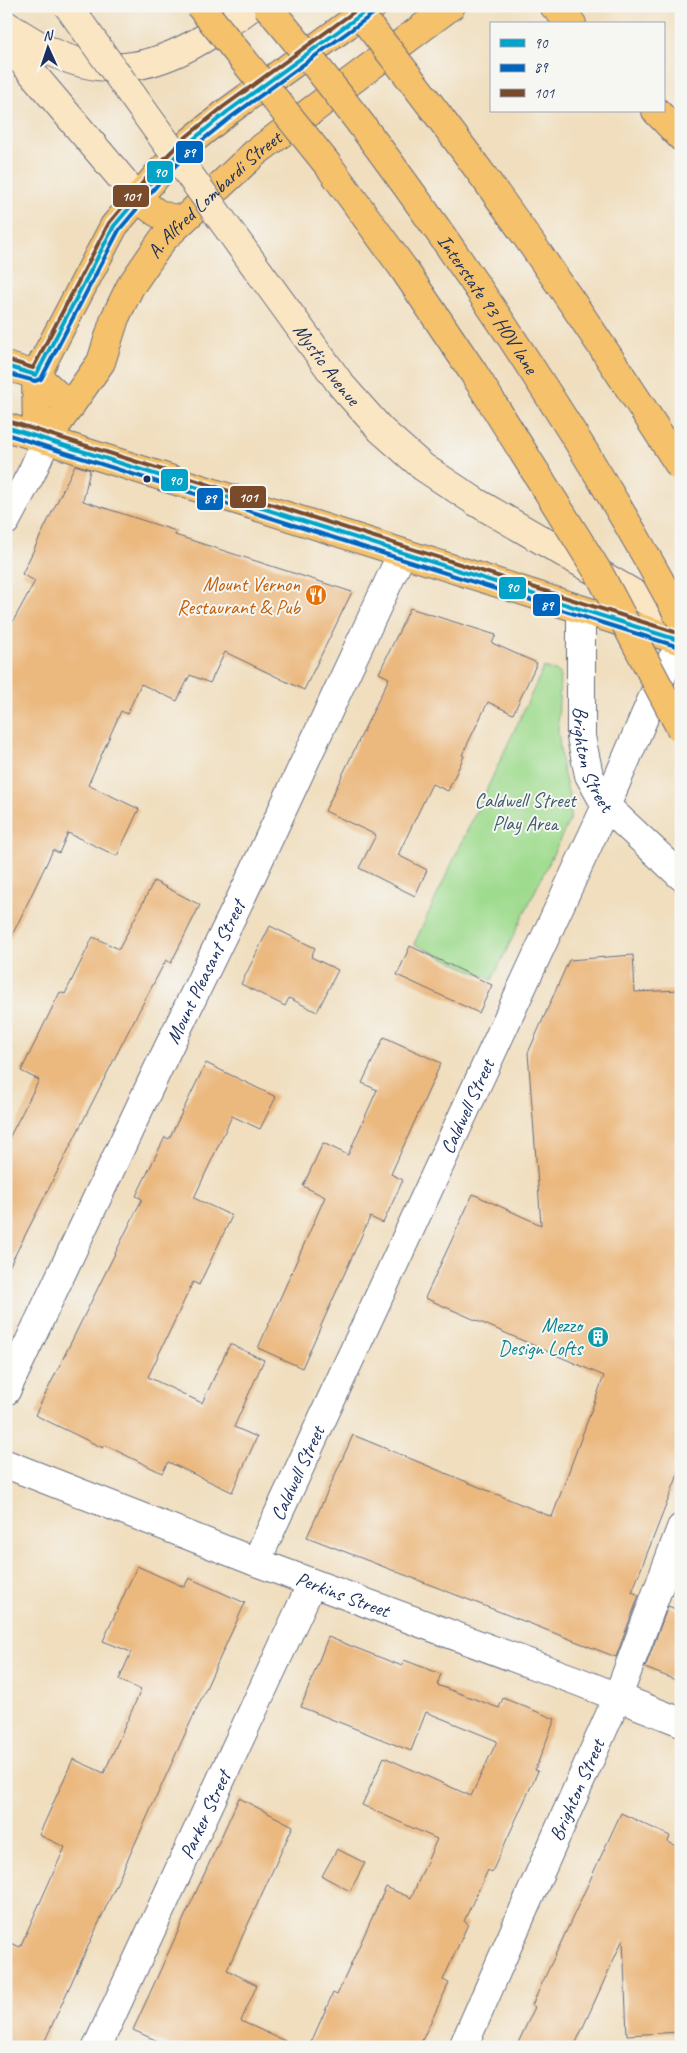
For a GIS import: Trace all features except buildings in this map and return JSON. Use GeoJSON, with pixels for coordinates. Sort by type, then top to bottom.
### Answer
{"type":"FeatureCollection","features":[{"type":"Feature","properties":{"kind":"main road","name":"Mystic Avenue"},"geometry":{"type":"LineString","coordinates":[[68,6],[342,386],[381,430],[423,467],[476,502],[681,620]]}},
{"type":"Feature","properties":{"kind":"main road"},"geometry":{"type":"LineString","coordinates":[[200,6],[328,165],[403,268],[473,372],[600,575],[681,729]]}},
{"type":"Feature","properties":{"kind":"main road"},"geometry":{"type":"LineString","coordinates":[[6,25],[53,52],[86,64],[112,67],[142,66],[169,58],[197,43],[240,16],[252,6]]}},
{"type":"Feature","properties":{"kind":"main road","name":"Interstate 93 HOV lane"},"geometry":{"type":"LineString","coordinates":[[267,6],[368,131],[444,237],[581,445],[647,556],[681,620]]}},
{"type":"Feature","properties":{"kind":"main road"},"geometry":{"type":"LineString","coordinates":[[353,6],[460,146],[542,258],[615,364],[681,468]]}},
{"type":"Feature","properties":{"kind":"main road"},"geometry":{"type":"LineString","coordinates":[[41,438],[36,376],[114,226],[160,172],[198,136],[227,112],[373,6]]}},
{"type":"Feature","properties":{"kind":"main road","name":"A. Alfred Lombardi Street"},"geometry":{"type":"LineString","coordinates":[[41,438],[70,407],[101,362],[116,318],[130,287],[163,239],[255,153],[451,6]]}},
{"type":"Feature","properties":{"kind":"main road"},"geometry":{"type":"LineString","coordinates":[[554,6],[570,22]]}},
{"type":"Feature","properties":{"kind":"main road"},"geometry":{"type":"LineString","coordinates":[[6,42],[138,198],[153,211],[169,219],[184,219]]}},
{"type":"Feature","properties":{"kind":"main road"},"geometry":{"type":"LineString","coordinates":[[657,112],[681,137]]}},
{"type":"Feature","properties":{"kind":"main road"},"geometry":{"type":"LineString","coordinates":[[6,366],[36,376],[70,407]]}},
{"type":"Feature","properties":{"kind":"main road"},"geometry":{"type":"LineString","coordinates":[[6,427],[681,641]]}},
{"type":"Feature","properties":{"kind":"street"},"geometry":{"type":"LineString","coordinates":[[6,521],[32,472],[41,438]]}},
{"type":"Feature","properties":{"kind":"street","name":"Mount Pleasant Street"},"geometry":{"type":"LineString","coordinates":[[6,1391],[297,779],[402,553]]}},
{"type":"Feature","properties":{"kind":"street","name":"Brighton Street"},"geometry":{"type":"LineString","coordinates":[[581,610],[581,737],[589,775],[606,806],[681,876]]}},
{"type":"Feature","properties":{"kind":"street","name":"Caldwell Street"},"geometry":{"type":"LineString","coordinates":[[256,1562],[606,806],[664,671],[675,655],[681,651]]}},
{"type":"Feature","properties":{"kind":"street","name":"Perkins Street"},"geometry":{"type":"LineString","coordinates":[[6,1464],[256,1562],[618,1696],[681,1722]]}},
{"type":"Feature","properties":{"kind":"street","name":"Brighton Street"},"geometry":{"type":"LineString","coordinates":[[463,2047],[618,1696],[681,1528]]}},
{"type":"Feature","properties":{"kind":"street","name":"Parker Street"},"geometry":{"type":"LineString","coordinates":[[97,2047],[312,1583]]}},
{"type":"Feature","properties":{"kind":"green space","name":"Caldwell Street Play Area"},"geometry":{"type":"Polygon","coordinates":[[[544,667],[560,673],[558,729],[562,767],[571,803],[570,819],[492,980],[414,944],[544,667]]]}},
{"type":"Feature","properties":{"kind":"transit line","name":"101"},"geometry":{"type":"LineString","coordinates":[[8,360],[33,368],[109,223],[154,169],[186,137],[223,107],[362,6]]}},
{"type":"Feature","properties":{"kind":"transit line","name":"90"},"geometry":{"type":"LineString","coordinates":[[6,366],[36,375],[114,226],[159,173],[190,142],[227,112],[373,6]]}},
{"type":"Feature","properties":{"kind":"transit line","name":"89"},"geometry":{"type":"LineString","coordinates":[[6,373],[35,381],[41,379],[119,230],[164,177],[194,147],[231,117],[377,11]]}},
{"type":"Feature","properties":{"kind":"transit line","name":"101"},"geometry":{"type":"LineString","coordinates":[[8,421],[681,634]]}},
{"type":"Feature","properties":{"kind":"transit line","name":"90"},"geometry":{"type":"LineString","coordinates":[[6,427],[681,641]]}},
{"type":"Feature","properties":{"kind":"transit line","name":"89"},"geometry":{"type":"LineString","coordinates":[[6,434],[679,647]]}},
{"type":"Feature","properties":{"kind":"place","name":"Mount Vernon Restaurant & Pub"},"geometry":{"type":"Point","coordinates":[316,595]}},
{"type":"Feature","properties":{"kind":"place","name":"Mezzo Design Lofts"},"geometry":{"type":"Point","coordinates":[598,1337]}}]}
